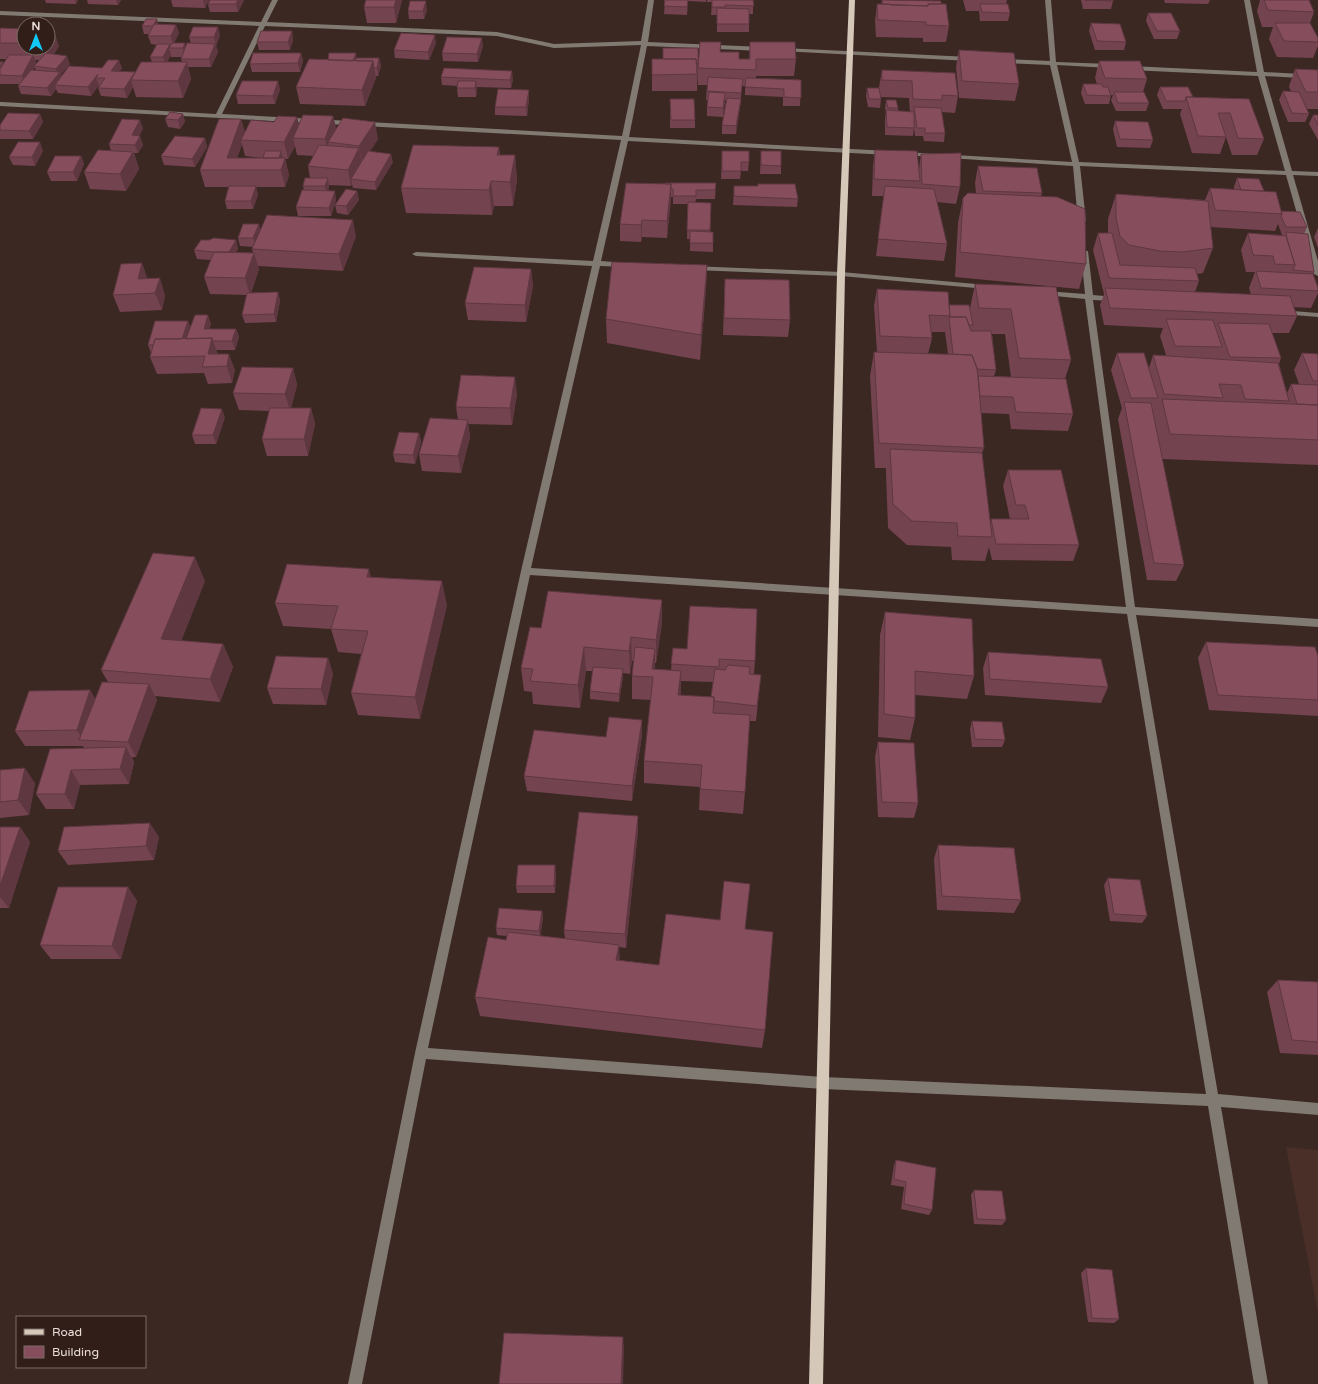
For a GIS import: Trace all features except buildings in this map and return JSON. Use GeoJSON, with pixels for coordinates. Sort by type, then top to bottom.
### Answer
{"type":"FeatureCollection","features":[{"type":"Feature","properties":{"kind":"main road"},"geometry":{"type":"LineString","coordinates":[[816,1384],[841,274],[852,0]]}},
{"type":"Feature","properties":{"kind":"street"},"geometry":{"type":"LineString","coordinates":[[218,116],[275,0]]}},
{"type":"Feature","properties":{"kind":"street"},"geometry":{"type":"LineString","coordinates":[[355,1384],[421,1053],[526,571],[626,139],[644,44],[650,0]]}},
{"type":"Feature","properties":{"kind":"street"},"geometry":{"type":"LineString","coordinates":[[1048,0],[1053,63],[1076,164],[1082,227]]}},
{"type":"Feature","properties":{"kind":"street"},"geometry":{"type":"LineString","coordinates":[[1247,0],[1261,75],[1318,274]]}},
{"type":"Feature","properties":{"kind":"street"},"geometry":{"type":"LineString","coordinates":[[0,13],[496,34],[554,46],[644,44],[771,49]]}},
{"type":"Feature","properties":{"kind":"street"},"geometry":{"type":"LineString","coordinates":[[779,50],[975,59]]}},
{"type":"Feature","properties":{"kind":"street"},"geometry":{"type":"LineString","coordinates":[[998,60],[1115,67]]}},
{"type":"Feature","properties":{"kind":"street"},"geometry":{"type":"LineString","coordinates":[[1122,67],[1318,77]]}},
{"type":"Feature","properties":{"kind":"street"},"geometry":{"type":"LineString","coordinates":[[2,104],[1076,164],[1318,174]]}},
{"type":"Feature","properties":{"kind":"street"},"geometry":{"type":"LineString","coordinates":[[1084,242],[1089,297],[1131,611],[1260,1384]]}},
{"type":"Feature","properties":{"kind":"street"},"geometry":{"type":"LineString","coordinates":[[416,254],[636,265]]}},
{"type":"Feature","properties":{"kind":"street"},"geometry":{"type":"LineString","coordinates":[[683,267],[841,274],[996,288]]}},
{"type":"Feature","properties":{"kind":"street"},"geometry":{"type":"LineString","coordinates":[[1035,292],[1121,299]]}},
{"type":"Feature","properties":{"kind":"street"},"geometry":{"type":"LineString","coordinates":[[1271,311],[1318,314]]}},
{"type":"Feature","properties":{"kind":"street"},"geometry":{"type":"LineString","coordinates":[[526,571],[1318,623]]}},
{"type":"Feature","properties":{"kind":"street"},"geometry":{"type":"LineString","coordinates":[[421,1053],[823,1083],[1213,1100],[1318,1109]]}},
{"type":"Feature","properties":{"kind":"shaded area"},"geometry":{"type":"Polygon","coordinates":[[[1286,1147],[1318,1150],[1318,1313],[1286,1147]]]}}]}
